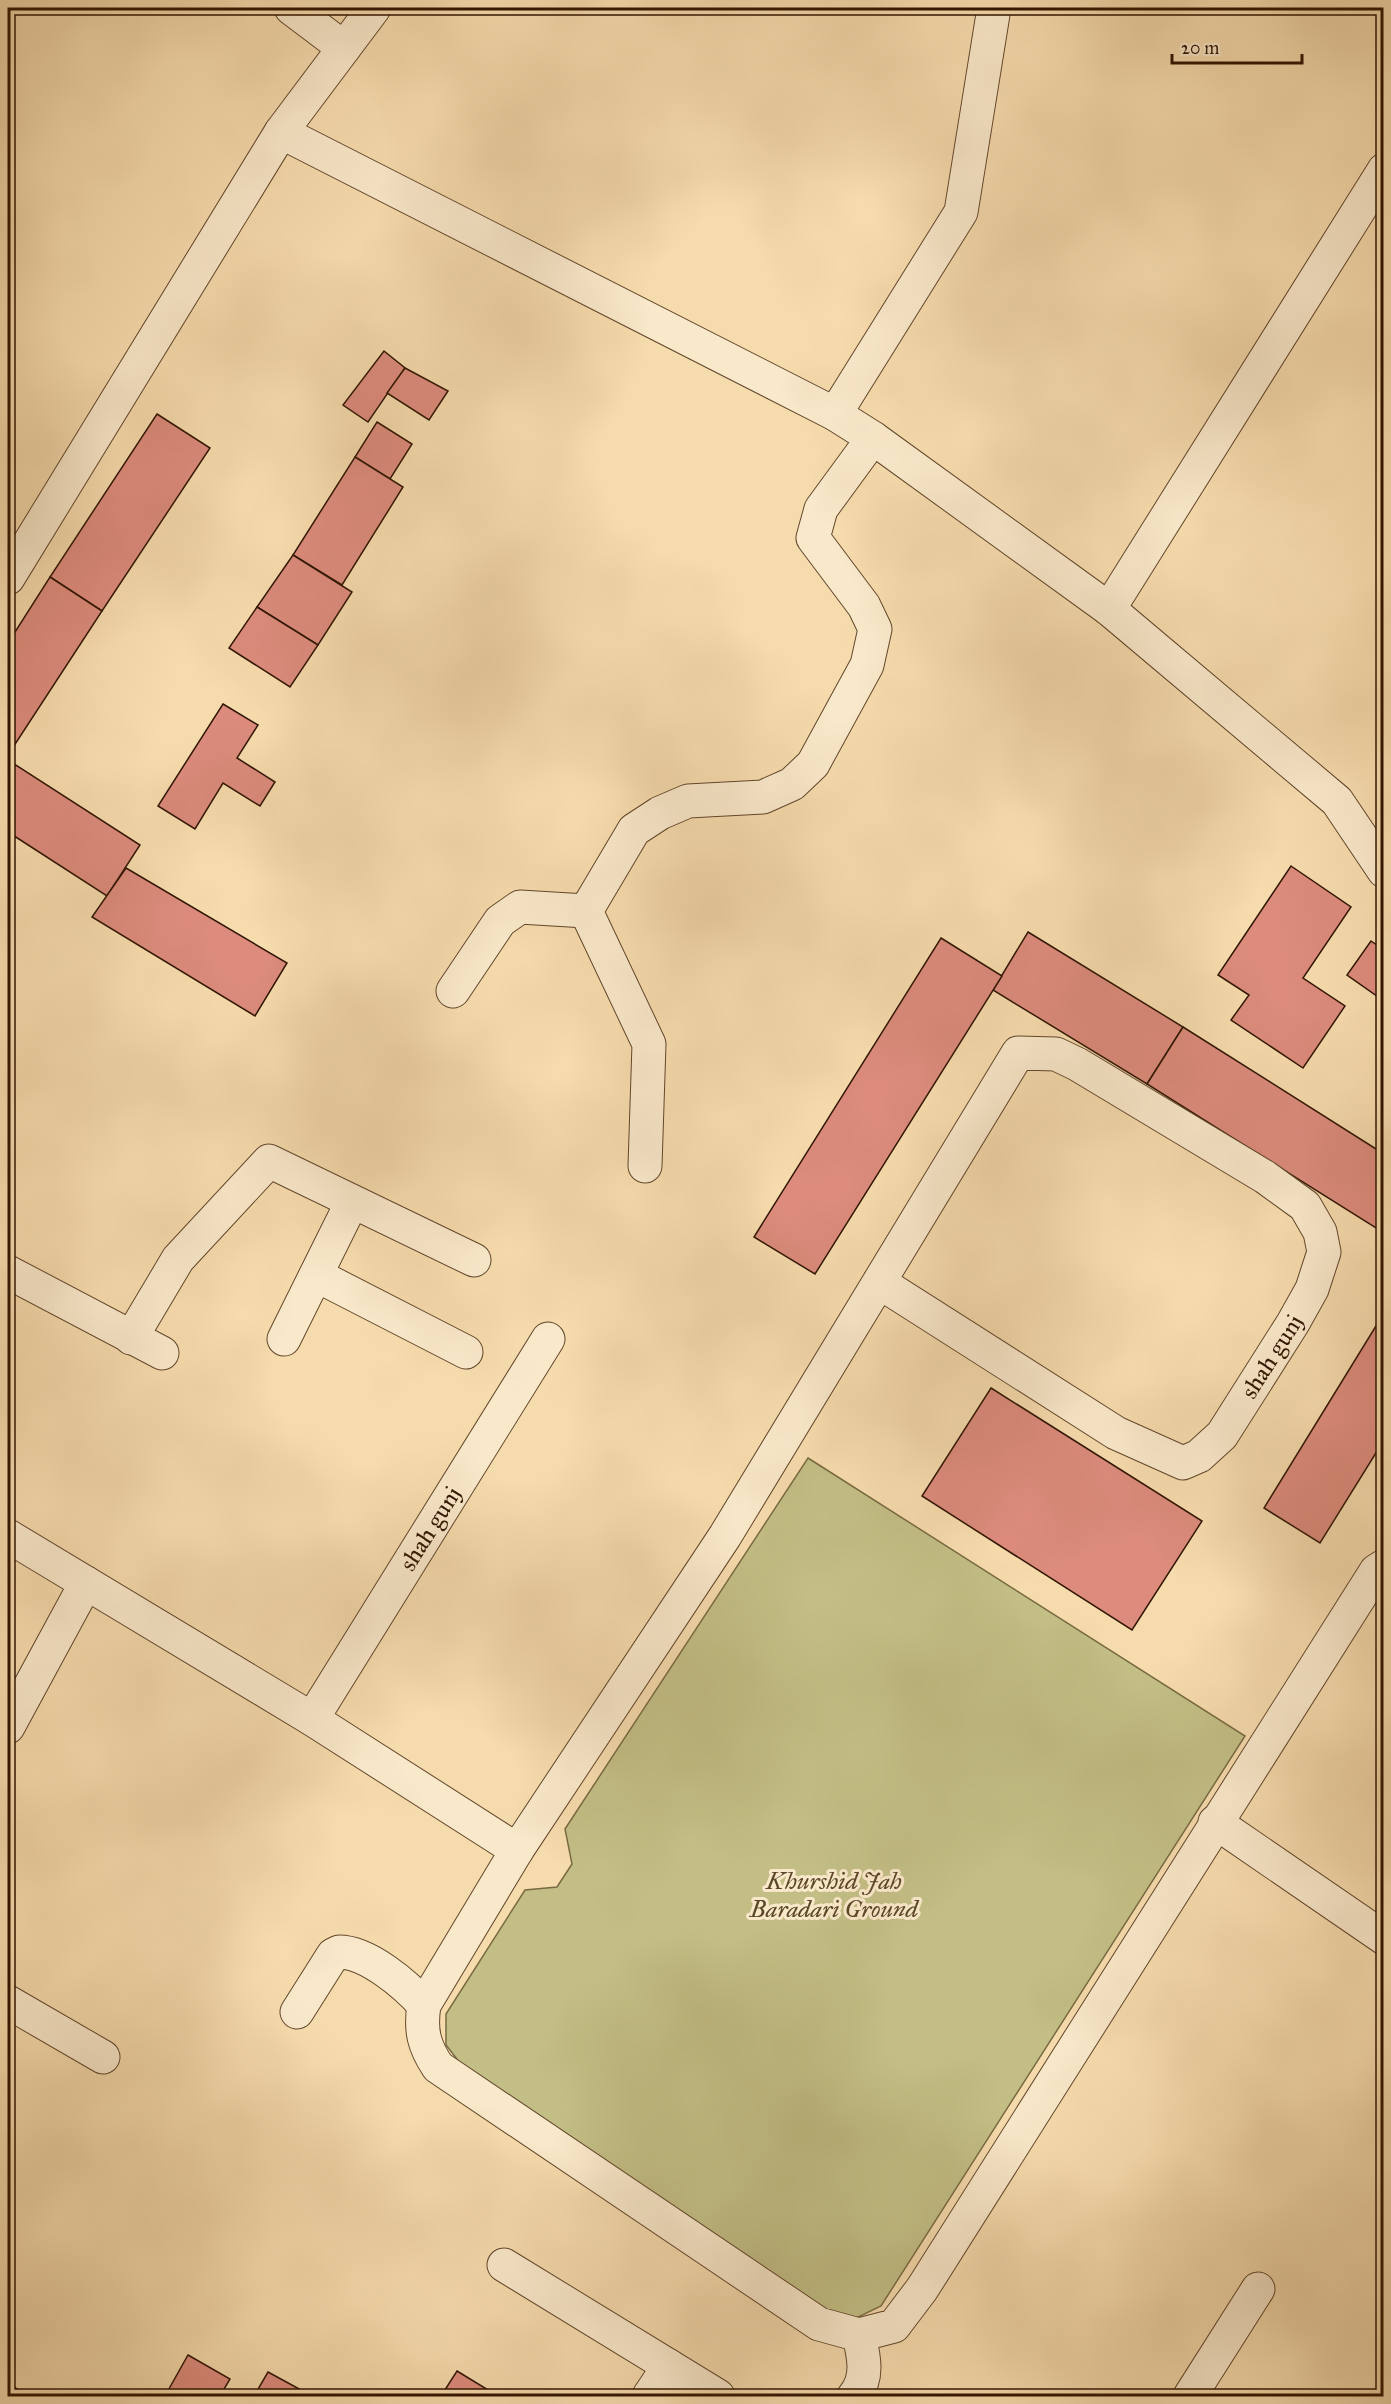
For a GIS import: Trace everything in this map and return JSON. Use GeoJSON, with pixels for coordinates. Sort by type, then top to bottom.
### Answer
{"type":"FeatureCollection","features":[{"type":"Feature","properties":{"kind":"street"},"geometry":{"type":"LineString","coordinates":[[291,8],[344,48]]}},
{"type":"Feature","properties":{"kind":"street"},"geometry":{"type":"LineString","coordinates":[[8,579],[281,132],[374,8]]}},
{"type":"Feature","properties":{"kind":"street"},"geometry":{"type":"LineString","coordinates":[[835,414],[961,213],[994,8]]}},
{"type":"Feature","properties":{"kind":"street"},"geometry":{"type":"LineString","coordinates":[[281,132],[835,414],[873,438],[1109,609],[1337,801],[1383,871]]}},
{"type":"Feature","properties":{"kind":"street"},"geometry":{"type":"LineString","coordinates":[[1109,609],[1383,170]]}},
{"type":"Feature","properties":{"kind":"street"},"geometry":{"type":"LineString","coordinates":[[586,911],[634,830],[660,813],[688,801],[763,797],[792,784],[813,764],[867,665],[875,629],[864,606],[813,538],[821,509],[873,438]]}},
{"type":"Feature","properties":{"kind":"street"},"geometry":{"type":"LineString","coordinates":[[453,992],[500,921],[520,907],[586,911]]}},
{"type":"Feature","properties":{"kind":"street"},"geometry":{"type":"LineString","coordinates":[[586,911],[649,1044],[645,1166]]}},
{"type":"Feature","properties":{"kind":"street","name":"shah gunj"},"geometry":{"type":"LineString","coordinates":[[1018,1053],[1056,1054],[1077,1064],[1265,1177],[1305,1206],[1320,1232],[1324,1252],[1312,1289],[1222,1435],[1199,1456],[1184,1463],[1116,1433],[879,1282],[1018,1053]]}},
{"type":"Feature","properties":{"kind":"street"},"geometry":{"type":"LineString","coordinates":[[131,1338],[178,1259],[269,1161],[474,1260]]}},
{"type":"Feature","properties":{"kind":"street"},"geometry":{"type":"LineString","coordinates":[[284,1339],[352,1202]]}},
{"type":"Feature","properties":{"kind":"street"},"geometry":{"type":"LineString","coordinates":[[8,1272],[162,1353]]}},
{"type":"Feature","properties":{"kind":"street"},"geometry":{"type":"LineString","coordinates":[[315,1275],[466,1352]]}},
{"type":"Feature","properties":{"kind":"street"},"geometry":{"type":"LineString","coordinates":[[879,1282],[725,1536],[518,1850],[424,2005],[421,2028],[426,2049],[438,2067],[819,2324],[859,2335],[894,2326],[922,2289],[1215,1822],[1376,1571],[1383,1566]]}},
{"type":"Feature","properties":{"kind":"street","name":"shah gunj"},"geometry":{"type":"LineString","coordinates":[[312,1719],[548,1339]]}},
{"type":"Feature","properties":{"kind":"street"},"geometry":{"type":"LineString","coordinates":[[8,1536],[312,1719],[518,1850]]}},
{"type":"Feature","properties":{"kind":"street"},"geometry":{"type":"LineString","coordinates":[[8,1727],[86,1583]]}},
{"type":"Feature","properties":{"kind":"street"},"geometry":{"type":"LineString","coordinates":[[1215,1822],[1383,1938]]}},
{"type":"Feature","properties":{"kind":"street"},"geometry":{"type":"LineString","coordinates":[[297,2012],[333,1956],[339,1952],[361,1956],[408,1988],[424,2005]]}},
{"type":"Feature","properties":{"kind":"street"},"geometry":{"type":"LineString","coordinates":[[8,2002],[103,2057]]}},
{"type":"Feature","properties":{"kind":"street"},"geometry":{"type":"LineString","coordinates":[[504,2265],[718,2397]]}},
{"type":"Feature","properties":{"kind":"street"},"geometry":{"type":"LineString","coordinates":[[1190,2397],[1258,2289]]}},
{"type":"Feature","properties":{"kind":"street"},"geometry":{"type":"LineString","coordinates":[[854,2397],[860,2389],[866,2364],[859,2335]]}},
{"type":"Feature","properties":{"kind":"street"},"geometry":{"type":"LineString","coordinates":[[649,2397],[669,2367]]}},
{"type":"Feature","properties":{"kind":"green space","name":"Khurshid Jah Baradari Ground"},"geometry":{"type":"Polygon","coordinates":[[[808,1458],[1245,1736],[881,2306],[846,2323],[470,2076],[446,2045],[446,2014],[525,1890],[557,1887],[572,1864],[565,1829],[808,1458]]]}},
{"type":"Feature","properties":{"kind":"building"},"geometry":{"type":"Polygon","coordinates":[[[384,351],[405,368],[368,422],[343,405],[384,351]]]}},
{"type":"Feature","properties":{"kind":"building"},"geometry":{"type":"Polygon","coordinates":[[[405,368],[448,391],[429,420],[387,393],[405,368]]]}},
{"type":"Feature","properties":{"kind":"building"},"geometry":{"type":"Polygon","coordinates":[[[157,414],[210,448],[102,611],[50,577],[157,414]]]}},
{"type":"Feature","properties":{"kind":"building"},"geometry":{"type":"Polygon","coordinates":[[[377,422],[412,444],[390,479],[355,457],[377,422]]]}},
{"type":"Feature","properties":{"kind":"building"},"geometry":{"type":"Polygon","coordinates":[[[355,457],[403,487],[342,585],[293,555],[355,457]]]}},
{"type":"Feature","properties":{"kind":"building"},"geometry":{"type":"Polygon","coordinates":[[[293,555],[352,592],[318,645],[257,607],[293,555]]]}},
{"type":"Feature","properties":{"kind":"building"},"geometry":{"type":"Polygon","coordinates":[[[50,577],[102,611],[8,755],[8,643],[50,577]]]}},
{"type":"Feature","properties":{"kind":"building"},"geometry":{"type":"Polygon","coordinates":[[[257,607],[318,645],[290,687],[229,648],[257,607]]]}},
{"type":"Feature","properties":{"kind":"building"},"geometry":{"type":"Polygon","coordinates":[[[223,704],[258,725],[237,758],[275,782],[260,806],[223,783],[195,829],[158,806],[223,704]]]}},
{"type":"Feature","properties":{"kind":"building"},"geometry":{"type":"Polygon","coordinates":[[[8,760],[140,845],[107,896],[8,832],[8,760]]]}},
{"type":"Feature","properties":{"kind":"building"},"geometry":{"type":"Polygon","coordinates":[[[1291,866],[1351,907],[1303,978],[1345,1006],[1303,1068],[1231,1020],[1249,995],[1218,975],[1291,866]]]}},
{"type":"Feature","properties":{"kind":"building"},"geometry":{"type":"Polygon","coordinates":[[[126,868],[287,963],[255,1016],[92,917],[126,868]]]}},
{"type":"Feature","properties":{"kind":"building"},"geometry":{"type":"Polygon","coordinates":[[[1028,932],[1183,1027],[1147,1084],[993,990],[1028,932]]]}},
{"type":"Feature","properties":{"kind":"building"},"geometry":{"type":"Polygon","coordinates":[[[941,938],[1002,976],[815,1274],[754,1237],[941,938]]]}},
{"type":"Feature","properties":{"kind":"building"},"geometry":{"type":"Polygon","coordinates":[[[1371,941],[1384,950],[1384,1001],[1347,975],[1371,941]]]}},
{"type":"Feature","properties":{"kind":"building"},"geometry":{"type":"Polygon","coordinates":[[[1183,1027],[1384,1154],[1384,1233],[1147,1084],[1183,1027]]]}},
{"type":"Feature","properties":{"kind":"building"},"geometry":{"type":"Polygon","coordinates":[[[1384,1313],[1384,1440],[1320,1543],[1264,1508],[1384,1313]]]}},
{"type":"Feature","properties":{"kind":"building"},"geometry":{"type":"Polygon","coordinates":[[[991,1388],[1202,1521],[1132,1630],[922,1496],[991,1388]]]}},
{"type":"Feature","properties":{"kind":"building"},"geometry":{"type":"Polygon","coordinates":[[[188,2355],[230,2379],[220,2396],[165,2396],[188,2355]]]}},
{"type":"Feature","properties":{"kind":"building"},"geometry":{"type":"Polygon","coordinates":[[[457,2371],[498,2396],[441,2396],[457,2371]]]}},
{"type":"Feature","properties":{"kind":"building"},"geometry":{"type":"Polygon","coordinates":[[[268,2372],[312,2396],[254,2396],[268,2372]]]}},
{"type":"Feature","properties":{"kind":"building"},"geometry":{"type":"Polygon","coordinates":[[[8,2384],[30,2396],[8,2396],[8,2384]]]}}]}
